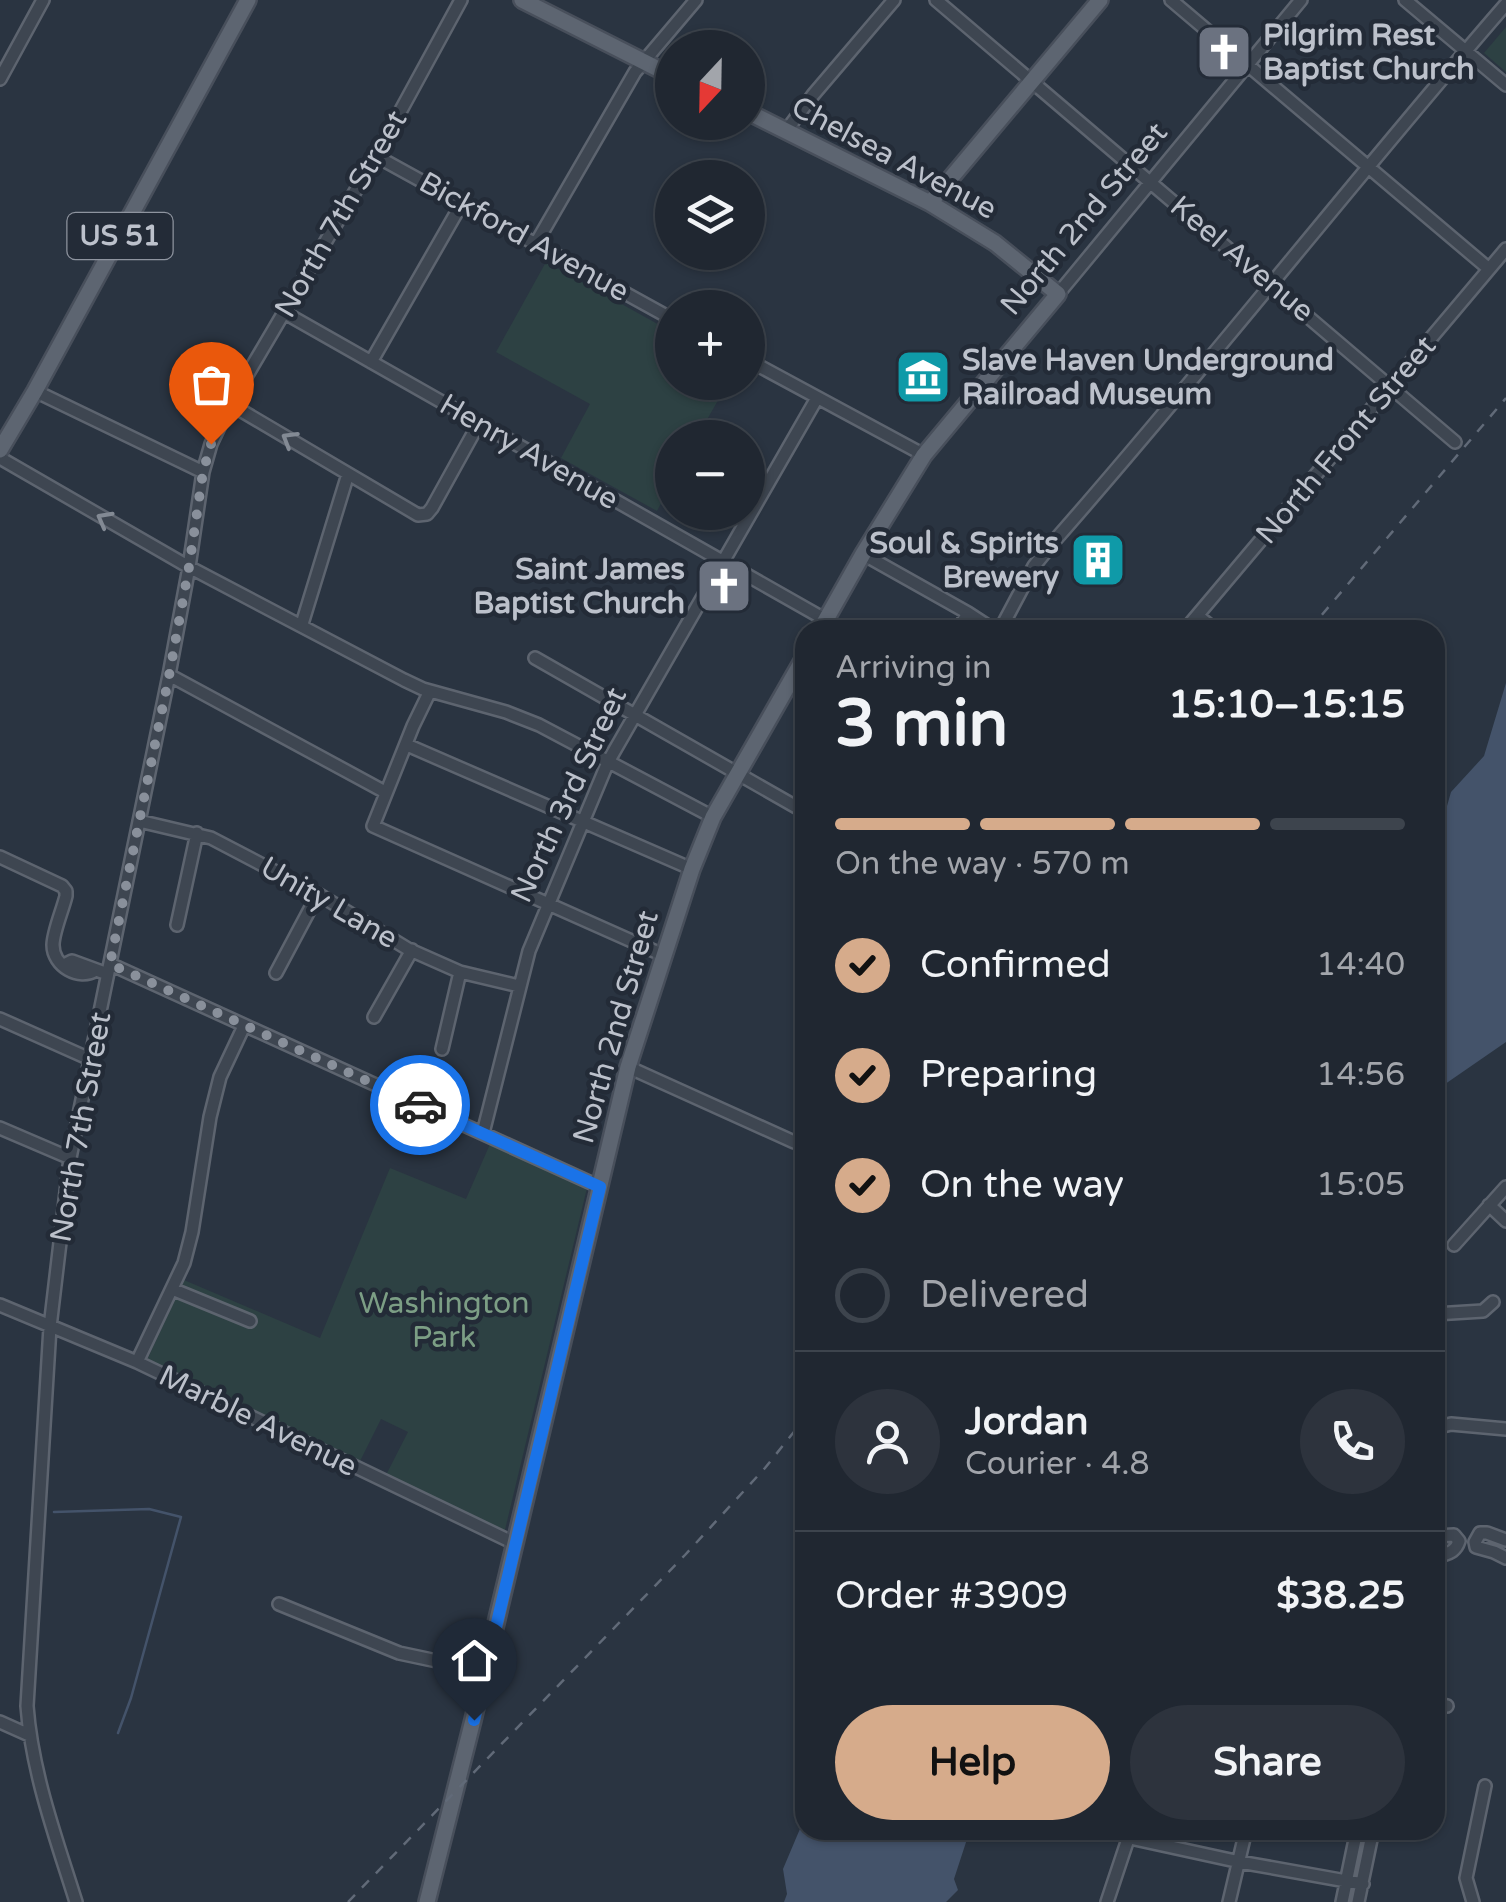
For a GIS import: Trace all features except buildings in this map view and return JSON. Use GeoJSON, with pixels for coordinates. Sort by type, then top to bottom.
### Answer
{"type":"FeatureCollection","features":[{"type":"Feature","properties":{"kind":"main road","name":"US 51"},"geometry":{"type":"LineString","coordinates":[[0,450],[36,391],[248,0]]}},
{"type":"Feature","properties":{"kind":"main road"},"geometry":{"type":"LineString","coordinates":[[522,0],[655,67]]}},
{"type":"Feature","properties":{"kind":"main road"},"geometry":{"type":"LineString","coordinates":[[930,203],[1100,0]]}},
{"type":"Feature","properties":{"kind":"main road","name":"Chelsea Avenue"},"geometry":{"type":"LineString","coordinates":[[765,120],[930,203],[995,243],[1058,294]]}},
{"type":"Feature","properties":{"kind":"main road","name":"North 2nd Street"},"geometry":{"type":"LineString","coordinates":[[826,620],[924,455],[1058,294]]}},
{"type":"Feature","properties":{"kind":"main road","name":"North 2nd Street"},"geometry":{"type":"LineString","coordinates":[[427,1902],[628,1067],[713,816],[795,673]]}},
{"type":"Feature","properties":{"kind":"street"},"geometry":{"type":"LineString","coordinates":[[0,79],[43,0]]}},
{"type":"Feature","properties":{"kind":"street","name":"North 7th Street"},"geometry":{"type":"LineString","coordinates":[[76,1902],[36,1772],[27,1706],[50,1327],[70,1158],[92,1060],[105,969],[169,676],[203,472],[230,404],[376,156],[461,0]]}},
{"type":"Feature","properties":{"kind":"street"},"geometry":{"type":"LineString","coordinates":[[535,245],[643,61],[696,0]]}},
{"type":"Feature","properties":{"kind":"street"},"geometry":{"type":"LineString","coordinates":[[786,130],[894,0]]}},
{"type":"Feature","properties":{"kind":"street","name":"Keel Avenue"},"geometry":{"type":"LineString","coordinates":[[936,0],[1454,442]]}},
{"type":"Feature","properties":{"kind":"street"},"geometry":{"type":"LineString","coordinates":[[1170,0],[1488,270]]}},
{"type":"Feature","properties":{"kind":"street","name":"North 2nd Street"},"geometry":{"type":"LineString","coordinates":[[1058,294],[1301,0]]}},
{"type":"Feature","properties":{"kind":"street"},"geometry":{"type":"LineString","coordinates":[[1406,0],[1506,85]]}},
{"type":"Feature","properties":{"kind":"street"},"geometry":{"type":"LineString","coordinates":[[1003,620],[1045,552],[1506,4]]}},
{"type":"Feature","properties":{"kind":"street","name":"Bickford Avenue"},"geometry":{"type":"LineString","coordinates":[[376,156],[655,309]]}},
{"type":"Feature","properties":{"kind":"street"},"geometry":{"type":"LineString","coordinates":[[371,362],[462,203]]}},
{"type":"Feature","properties":{"kind":"street","name":"North Front Street"},"geometry":{"type":"LineString","coordinates":[[1195,620],[1506,249]]}},
{"type":"Feature","properties":{"kind":"street","name":"Henry Avenue"},"geometry":{"type":"LineString","coordinates":[[285,313],[722,561],[815,620]]}},
{"type":"Feature","properties":{"kind":"street"},"geometry":{"type":"LineString","coordinates":[[765,369],[924,455]]}},
{"type":"Feature","properties":{"kind":"street"},"geometry":{"type":"LineString","coordinates":[[36,391],[203,472]]}},
{"type":"Feature","properties":{"kind":"street","name":"North 3rd Street"},"geometry":{"type":"LineString","coordinates":[[484,1134],[529,952],[608,762],[817,398]]}},
{"type":"Feature","properties":{"kind":"street"},"geometry":{"type":"LineString","coordinates":[[230,404],[418,514],[430,512],[479,424]]}},
{"type":"Feature","properties":{"kind":"street"},"geometry":{"type":"LineString","coordinates":[[0,458],[189,567],[404,680],[539,725],[713,816]]}},
{"type":"Feature","properties":{"kind":"street"},"geometry":{"type":"LineString","coordinates":[[302,624],[348,474]]}},
{"type":"Feature","properties":{"kind":"street"},"geometry":{"type":"LineString","coordinates":[[863,554],[981,620]]}},
{"type":"Feature","properties":{"kind":"street"},"geometry":{"type":"LineString","coordinates":[[964,620],[968,612]]}},
{"type":"Feature","properties":{"kind":"street"},"geometry":{"type":"LineString","coordinates":[[1198,616],[1203,620]]}},
{"type":"Feature","properties":{"kind":"street"},"geometry":{"type":"LineString","coordinates":[[535,658],[795,806]]}},
{"type":"Feature","properties":{"kind":"street"},"geometry":{"type":"LineString","coordinates":[[169,676],[385,792]]}},
{"type":"Feature","properties":{"kind":"street"},"geometry":{"type":"LineString","coordinates":[[430,691],[373,826],[663,956]]}},
{"type":"Feature","properties":{"kind":"street"},"geometry":{"type":"LineString","coordinates":[[406,745],[692,869]]}},
{"type":"Feature","properties":{"kind":"street","name":"Unity Lane"},"geometry":{"type":"LineString","coordinates":[[139,820],[211,838],[318,894],[412,950],[460,972],[519,986]]}},
{"type":"Feature","properties":{"kind":"street"},"geometry":{"type":"LineString","coordinates":[[178,925],[197,833]]}},
{"type":"Feature","properties":{"kind":"street"},"geometry":{"type":"LineString","coordinates":[[0,857],[57,882],[66,891],[53,945],[64,964],[105,969],[244,1026],[600,1187]]}},
{"type":"Feature","properties":{"kind":"street"},"geometry":{"type":"LineString","coordinates":[[276,973],[318,894]]}},
{"type":"Feature","properties":{"kind":"street"},"geometry":{"type":"LineString","coordinates":[[374,1017],[412,950]]}},
{"type":"Feature","properties":{"kind":"street"},"geometry":{"type":"LineString","coordinates":[[442,1050],[460,972]]}},
{"type":"Feature","properties":{"kind":"street"},"geometry":{"type":"LineString","coordinates":[[0,1019],[92,1060]]}},
{"type":"Feature","properties":{"kind":"street"},"geometry":{"type":"LineString","coordinates":[[137,1362],[184,1263],[210,1116],[220,1077],[244,1026]]}},
{"type":"Feature","properties":{"kind":"street"},"geometry":{"type":"LineString","coordinates":[[628,1067],[794,1142]]}},
{"type":"Feature","properties":{"kind":"street"},"geometry":{"type":"LineString","coordinates":[[0,1128],[70,1158]]}},
{"type":"Feature","properties":{"kind":"street"},"geometry":{"type":"LineString","coordinates":[[1454,1245],[1506,1187]]}},
{"type":"Feature","properties":{"kind":"street"},"geometry":{"type":"LineString","coordinates":[[1489,1205],[1506,1221]]}},
{"type":"Feature","properties":{"kind":"street"},"geometry":{"type":"LineString","coordinates":[[172,1289],[250,1320]]}},
{"type":"Feature","properties":{"kind":"street"},"geometry":{"type":"LineString","coordinates":[[1445,1313],[1483,1311],[1493,1302]]}},
{"type":"Feature","properties":{"kind":"street","name":"Marble Avenue"},"geometry":{"type":"LineString","coordinates":[[0,1305],[137,1362],[514,1543]]}},
{"type":"Feature","properties":{"kind":"street"},"geometry":{"type":"LineString","coordinates":[[1445,1425],[1506,1428]]}},
{"type":"Feature","properties":{"kind":"street"},"geometry":{"type":"LineString","coordinates":[[1506,1540],[1486,1532],[1478,1534],[1474,1542],[1476,1547],[1506,1558]]}},
{"type":"Feature","properties":{"kind":"street"},"geometry":{"type":"LineString","coordinates":[[1445,1535],[1454,1535],[1458,1540],[1456,1548],[1445,1555]]}},
{"type":"Feature","properties":{"kind":"street"},"geometry":{"type":"LineString","coordinates":[[279,1604],[399,1653],[484,1671]]}},
{"type":"Feature","properties":{"kind":"street"},"geometry":{"type":"LineString","coordinates":[[0,1722],[29,1735]]}},
{"type":"Feature","properties":{"kind":"street"},"geometry":{"type":"LineString","coordinates":[[1473,1902],[1466,1878],[1484,1786]]}},
{"type":"Feature","properties":{"kind":"street"},"geometry":{"type":"LineString","coordinates":[[1107,1902],[1128,1840]]}},
{"type":"Feature","properties":{"kind":"street"},"geometry":{"type":"LineString","coordinates":[[1154,1840],[1240,1862],[1363,1884]]}},
{"type":"Feature","properties":{"kind":"street"},"geometry":{"type":"LineString","coordinates":[[1229,1902],[1244,1840]]}},
{"type":"Feature","properties":{"kind":"street"},"geometry":{"type":"LineString","coordinates":[[1342,1902],[1355,1840]]}},
{"type":"Feature","properties":{"kind":"street"},"geometry":{"type":"LineString","coordinates":[[1358,1902],[1371,1840]]}},
{"type":"Feature","properties":{"kind":"green space"},"geometry":{"type":"Polygon","coordinates":[[[1506,27],[1506,72],[1484,53],[1506,27]]]}},
{"type":"Feature","properties":{"kind":"green space"},"geometry":{"type":"Polygon","coordinates":[[[546,262],[655,323],[655,400],[718,400],[707,420],[655,420],[655,510],[561,458],[590,404],[496,352],[546,262]]]}},
{"type":"Feature","properties":{"kind":"green space","name":"Washington Park"},"geometry":{"type":"Polygon","coordinates":[[[490,1144],[587,1188],[504,1534],[386,1475],[408,1432],[381,1419],[359,1463],[147,1360],[184,1280],[320,1338],[390,1168],[466,1199],[490,1144]]]}},
{"type":"Feature","properties":{"kind":"water"},"geometry":{"type":"Polygon","coordinates":[[[1506,683],[1506,1042],[1445,1084],[1445,813],[1451,792],[1484,756],[1506,683]]]}},
{"type":"Feature","properties":{"kind":"water"},"geometry":{"type":"Polygon","coordinates":[[[795,1840],[967,1840],[954,1879],[958,1890],[946,1902],[784,1902],[787,1894],[783,1869],[795,1840]]]}},
{"type":"Feature","properties":{"kind":"waterway"},"geometry":{"type":"LineString","coordinates":[[54,1512],[149,1509],[181,1517],[118,1733]]}},
{"type":"Feature","properties":{"kind":"railway"},"geometry":{"type":"LineString","coordinates":[[1317,620],[1506,398]]}},
{"type":"Feature","properties":{"kind":"railway"},"geometry":{"type":"LineString","coordinates":[[348,1902],[685,1555],[795,1430]]}},
{"type":"Feature","properties":{"kind":"way so far"},"geometry":{"type":"LineString","coordinates":[[211,444],[169,676],[110,964],[420,1105]]}},
{"type":"Feature","properties":{"kind":"place","name":"Pilgrim Rest Baptist Church"},"geometry":{"type":"Point","coordinates":[1224,52]}},
{"type":"Feature","properties":{"kind":"place","name":"Slave Haven Underground Railroad Museum"},"geometry":{"type":"Point","coordinates":[923,377]}},
{"type":"Feature","properties":{"kind":"place","name":"Soul & Spirits Brewery"},"geometry":{"type":"Point","coordinates":[1098,560]}},
{"type":"Feature","properties":{"kind":"place","name":"Saint James Baptist Church"},"geometry":{"type":"Point","coordinates":[724,586]}},
{"type":"Feature","properties":{"kind":"route"},"geometry":{"type":"LineString","coordinates":[[420,1105],[600,1187],[474,1720]]}}]}
